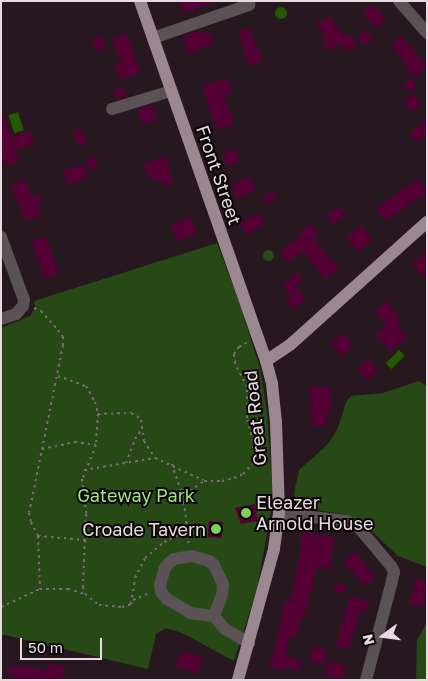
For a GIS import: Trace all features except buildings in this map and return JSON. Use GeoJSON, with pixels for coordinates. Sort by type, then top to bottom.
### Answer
{"type":"FeatureCollection","features":[{"type":"Feature","properties":{"kind":"main road","name":"Front Street"},"geometry":{"type":"LineString","coordinates":[[140,1],[266,361]]}},
{"type":"Feature","properties":{"kind":"main road","name":"Great Road"},"geometry":{"type":"LineString","coordinates":[[238,680],[274,549],[279,513],[275,406],[266,361],[291,344],[427,222]]}},
{"type":"Feature","properties":{"kind":"street"},"geometry":{"type":"LineString","coordinates":[[399,1],[427,33]]}},
{"type":"Feature","properties":{"kind":"street"},"geometry":{"type":"LineString","coordinates":[[153,38],[249,5]]}},
{"type":"Feature","properties":{"kind":"street"},"geometry":{"type":"LineString","coordinates":[[112,108],[171,91]]}},
{"type":"Feature","properties":{"kind":"street"},"geometry":{"type":"LineString","coordinates":[[1,236],[24,300],[23,306],[16,314],[1,319]]}},
{"type":"Feature","properties":{"kind":"street"},"geometry":{"type":"LineString","coordinates":[[279,513],[347,521],[353,524],[391,566],[394,572],[366,680]]}},
{"type":"Feature","properties":{"kind":"street"},"geometry":{"type":"LineString","coordinates":[[214,616],[222,595],[221,578],[209,560],[192,556],[174,560],[164,568],[161,592],[176,606],[191,613],[214,616],[225,629],[249,643]]}},
{"type":"Feature","properties":{"kind":"path"},"geometry":{"type":"LineString","coordinates":[[23,306],[41,312],[63,337],[63,355],[29,513],[38,536],[40,589]]}},
{"type":"Feature","properties":{"kind":"path"},"geometry":{"type":"LineString","coordinates":[[84,470],[155,458],[172,464],[204,481],[222,481],[243,474],[255,462],[253,441],[247,418],[246,387],[237,370],[234,354],[239,347],[258,336]]}},
{"type":"Feature","properties":{"kind":"path"},"geometry":{"type":"LineString","coordinates":[[58,376],[86,386],[95,402],[98,414],[96,445],[84,470],[82,479],[86,514],[83,587],[85,594]]}},
{"type":"Feature","properties":{"kind":"path"},"geometry":{"type":"LineString","coordinates":[[98,414],[131,413],[137,416],[141,420],[144,441],[155,458]]}},
{"type":"Feature","properties":{"kind":"path"},"geometry":{"type":"LineString","coordinates":[[125,464],[134,439],[142,429]]}},
{"type":"Feature","properties":{"kind":"path"},"geometry":{"type":"LineString","coordinates":[[42,449],[75,442],[96,445]]}},
{"type":"Feature","properties":{"kind":"path"},"geometry":{"type":"LineString","coordinates":[[172,464],[184,502],[192,556]]}},
{"type":"Feature","properties":{"kind":"path"},"geometry":{"type":"LineString","coordinates":[[184,502],[190,491],[204,481]]}},
{"type":"Feature","properties":{"kind":"path"},"geometry":{"type":"LineString","coordinates":[[133,600],[134,578],[145,558],[164,542],[187,531]]}},
{"type":"Feature","properties":{"kind":"path"},"geometry":{"type":"LineString","coordinates":[[38,536],[86,540]]}},
{"type":"Feature","properties":{"kind":"path"},"geometry":{"type":"LineString","coordinates":[[1,607],[40,589],[68,589],[85,594],[100,605],[111,607],[131,604],[133,600],[150,593],[161,592]]}},
{"type":"Feature","properties":{"kind":"green space","name":"Gateway Park"},"geometry":{"type":"Polygon","coordinates":[[[217,243],[240,304],[260,368],[267,412],[273,500],[257,589],[234,661],[182,633],[166,628],[156,634],[148,669],[1,634],[1,328],[30,316],[35,307],[34,301],[217,243]]]}},
{"type":"Feature","properties":{"kind":"green space"},"geometry":{"type":"Polygon","coordinates":[[[268,249],[274,255],[268,261],[262,255],[268,249]]]}},
{"type":"Feature","properties":{"kind":"green space"},"geometry":{"type":"Polygon","coordinates":[[[418,381],[427,386],[427,567],[398,556],[361,521],[348,515],[304,508],[295,501],[294,493],[299,470],[325,447],[333,437],[346,402],[351,396],[383,393],[418,381]]]}},
{"type":"Feature","properties":{"kind":"green space"},"geometry":{"type":"Polygon","coordinates":[[[427,622],[427,680],[416,680],[417,640],[427,622]]]}},
{"type":"Feature","properties":{"kind":"shaded area"},"geometry":{"type":"Polygon","coordinates":[[[279,7],[283,7],[287,13],[283,19],[279,19],[275,15],[275,11],[279,7]]]}},
{"type":"Feature","properties":{"kind":"shaded area"},"geometry":{"type":"Polygon","coordinates":[[[18,112],[24,130],[14,133],[8,115],[18,112]]]}},
{"type":"Feature","properties":{"kind":"shaded area"},"geometry":{"type":"Polygon","coordinates":[[[399,350],[405,356],[391,369],[386,363],[399,350]]]}},
{"type":"Feature","properties":{"kind":"place","name":"Eleazer Arnold House"},"geometry":{"type":"Point","coordinates":[246,513]}},
{"type":"Feature","properties":{"kind":"place","name":"Croade Tavern"},"geometry":{"type":"Point","coordinates":[216,529]}}]}
